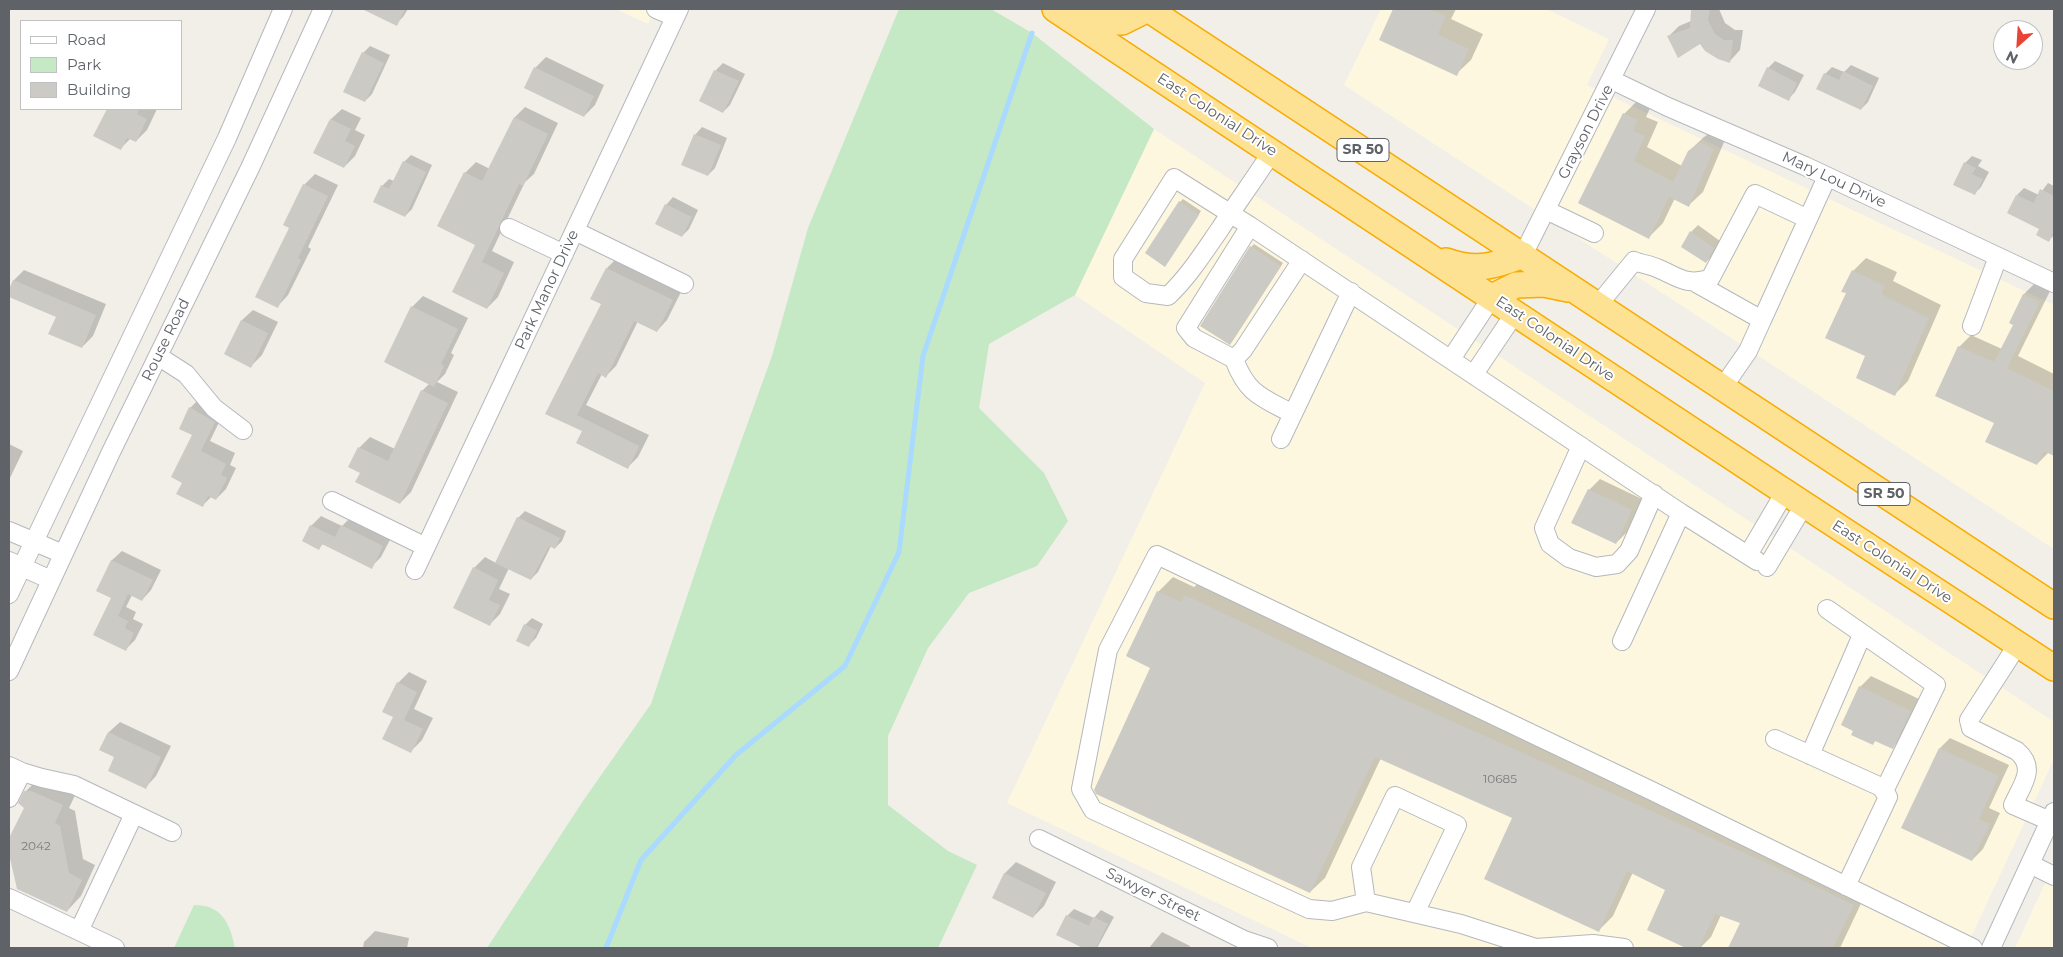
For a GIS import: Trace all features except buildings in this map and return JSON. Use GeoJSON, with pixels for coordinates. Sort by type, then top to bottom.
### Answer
{"type":"FeatureCollection","features":[{"type":"Feature","properties":{"kind":"highway"},"geometry":{"type":"LineString","coordinates":[[1056,10],[1090,22],[1122,22],[1148,9]]}},
{"type":"Feature","properties":{"kind":"highway","name":"SR 50"},"geometry":{"type":"LineString","coordinates":[[1148,9],[2054,606]]}},
{"type":"Feature","properties":{"kind":"highway","name":"East Colonial Drive"},"geometry":{"type":"LineString","coordinates":[[1056,10],[2054,668]]}},
{"type":"Feature","properties":{"kind":"highway"},"geometry":{"type":"LineString","coordinates":[[1430,256],[1461,267],[1491,267],[1523,255]]}},
{"type":"Feature","properties":{"kind":"highway"},"geometry":{"type":"LineString","coordinates":[[1492,297],[1516,285],[1544,284],[1578,292]]}},
{"type":"Feature","properties":{"kind":"street"},"geometry":{"type":"LineString","coordinates":[[9,594],[15,564],[34,542],[227,138],[283,9]]}},
{"type":"Feature","properties":{"kind":"street","name":"Rouse Road"},"geometry":{"type":"LineString","coordinates":[[9,671],[63,554],[250,168],[323,9]]}},
{"type":"Feature","properties":{"kind":"street"},"geometry":{"type":"LineString","coordinates":[[656,9],[677,13]]}},
{"type":"Feature","properties":{"kind":"street","name":"Grayson Drive"},"geometry":{"type":"LineString","coordinates":[[1523,255],[1646,9]]}},
{"type":"Feature","properties":{"kind":"street","name":"Park Manor Drive"},"geometry":{"type":"LineString","coordinates":[[415,570],[677,13]]}},
{"type":"Feature","properties":{"kind":"street","name":"Mary Lou Drive"},"geometry":{"type":"LineString","coordinates":[[1612,80],[1827,177],[2054,283]]}},
{"type":"Feature","properties":{"kind":"street"},"geometry":{"type":"LineString","coordinates":[[1272,152],[1231,213],[1186,279],[1168,296],[1146,293],[1123,277],[1122,259],[1174,178],[1231,213],[1682,513],[1758,561],[1795,499]]}},
{"type":"Feature","properties":{"kind":"street"},"geometry":{"type":"LineString","coordinates":[[1723,387],[1748,351],[1827,177]]}},
{"type":"Feature","properties":{"kind":"street"},"geometry":{"type":"LineString","coordinates":[[1696,283],[1710,279],[1754,194],[1808,219]]}},
{"type":"Feature","properties":{"kind":"street"},"geometry":{"type":"LineString","coordinates":[[1546,210],[1594,233]]}},
{"type":"Feature","properties":{"kind":"street"},"geometry":{"type":"LineString","coordinates":[[1250,226],[1186,328],[1194,338],[1234,359],[1249,388],[1292,414]]}},
{"type":"Feature","properties":{"kind":"street"},"geometry":{"type":"LineString","coordinates":[[508,228],[564,254]]}},
{"type":"Feature","properties":{"kind":"street"},"geometry":{"type":"LineString","coordinates":[[575,230],[684,284]]}},
{"type":"Feature","properties":{"kind":"street"},"geometry":{"type":"LineString","coordinates":[[1972,326],[1998,257]]}},
{"type":"Feature","properties":{"kind":"street"},"geometry":{"type":"LineString","coordinates":[[1234,359],[1243,350],[1302,260]]}},
{"type":"Feature","properties":{"kind":"street"},"geometry":{"type":"LineString","coordinates":[[1598,305],[1634,261],[1657,268],[1683,281],[1696,283],[1762,320]]}},
{"type":"Feature","properties":{"kind":"street"},"geometry":{"type":"LineString","coordinates":[[1281,439],[1351,292]]}},
{"type":"Feature","properties":{"kind":"street"},"geometry":{"type":"LineString","coordinates":[[1451,359],[1492,297]]}},
{"type":"Feature","properties":{"kind":"street"},"geometry":{"type":"LineString","coordinates":[[1474,374],[1515,312]]}},
{"type":"Feature","properties":{"kind":"street"},"geometry":{"type":"LineString","coordinates":[[158,356],[186,374],[214,408],[243,430]]}},
{"type":"Feature","properties":{"kind":"street"},"geometry":{"type":"LineString","coordinates":[[1581,446],[1544,528],[1550,544],[1569,558],[1596,567],[1617,564],[1629,550],[1654,494]]}},
{"type":"Feature","properties":{"kind":"street"},"geometry":{"type":"LineString","coordinates":[[332,501],[426,548]]}},
{"type":"Feature","properties":{"kind":"street"},"geometry":{"type":"LineString","coordinates":[[1622,641],[1682,513]]}},
{"type":"Feature","properties":{"kind":"street"},"geometry":{"type":"LineString","coordinates":[[9,532],[63,554]]}},
{"type":"Feature","properties":{"kind":"street"},"geometry":{"type":"LineString","coordinates":[[1624,948],[1593,944],[1536,948],[1461,924],[1366,902],[1332,911],[1309,909],[1093,810],[1081,789],[1108,650],[1157,555],[1650,790],[1973,948]]}},
{"type":"Feature","properties":{"kind":"street"},"geometry":{"type":"LineString","coordinates":[[15,564],[51,580]]}},
{"type":"Feature","properties":{"kind":"street"},"geometry":{"type":"LineString","coordinates":[[1827,609],[1936,685],[1884,791]]}},
{"type":"Feature","properties":{"kind":"street"},"geometry":{"type":"LineString","coordinates":[[1810,755],[1862,635]]}},
{"type":"Feature","properties":{"kind":"street"},"geometry":{"type":"LineString","coordinates":[[1991,948],[2052,816],[2013,805],[2028,774],[2027,763],[2017,751],[1971,728],[1969,724],[1969,720],[2018,644]]}},
{"type":"Feature","properties":{"kind":"street"},"geometry":{"type":"LineString","coordinates":[[1775,738],[1881,787],[1888,796],[1846,886]]}},
{"type":"Feature","properties":{"kind":"street"},"geometry":{"type":"LineString","coordinates":[[9,798],[15,769],[42,778],[74,785],[172,832]]}},
{"type":"Feature","properties":{"kind":"street"},"geometry":{"type":"LineString","coordinates":[[1366,902],[1361,867],[1395,796],[1457,825],[1415,913]]}},
{"type":"Feature","properties":{"kind":"street"},"geometry":{"type":"LineString","coordinates":[[79,931],[134,814]]}},
{"type":"Feature","properties":{"kind":"street","name":"Sawyer Street"},"geometry":{"type":"LineString","coordinates":[[1039,839],[1239,944],[1268,948]]}},
{"type":"Feature","properties":{"kind":"street"},"geometry":{"type":"LineString","coordinates":[[2030,864],[2054,876]]}},
{"type":"Feature","properties":{"kind":"street"},"geometry":{"type":"LineString","coordinates":[[9,898],[115,948]]}},
{"type":"Feature","properties":{"kind":"shaded area"},"geometry":{"type":"Polygon","coordinates":[[[616,9],[655,9],[648,24],[616,9]]]}},
{"type":"Feature","properties":{"kind":"shaded area"},"geometry":{"type":"Polygon","coordinates":[[[1381,9],[1546,9],[1609,39],[1587,85],[2054,305],[2054,549],[1344,85],[1381,9]]]}},
{"type":"Feature","properties":{"kind":"shaded area"},"geometry":{"type":"Polygon","coordinates":[[[1154,129],[2054,722],[2054,759],[1966,948],[1312,948],[1007,803],[1205,383],[1075,295],[1154,129]]]}},
{"type":"Feature","properties":{"kind":"shaded area"},"geometry":{"type":"Polygon","coordinates":[[[2054,864],[2054,948],[2015,948],[2054,864]]]}},
{"type":"Feature","properties":{"kind":"green space"},"geometry":{"type":"Polygon","coordinates":[[[899,9],[991,9],[1032,33],[1154,129],[1075,295],[989,344],[979,408],[1044,473],[1068,521],[1037,566],[969,593],[928,648],[888,736],[888,805],[948,851],[977,865],[938,948],[487,948],[583,801],[651,704],[713,519],[772,356],[808,228],[899,9]]]}},
{"type":"Feature","properties":{"kind":"green space"},"geometry":{"type":"Polygon","coordinates":[[[194,905],[212,908],[223,917],[227,923],[235,948],[174,948],[194,905]]]}},
{"type":"Feature","properties":{"kind":"waterway"},"geometry":{"type":"LineString","coordinates":[[606,948],[641,860],[736,755],[845,666],[899,552],[923,356],[1032,33]]}}]}
